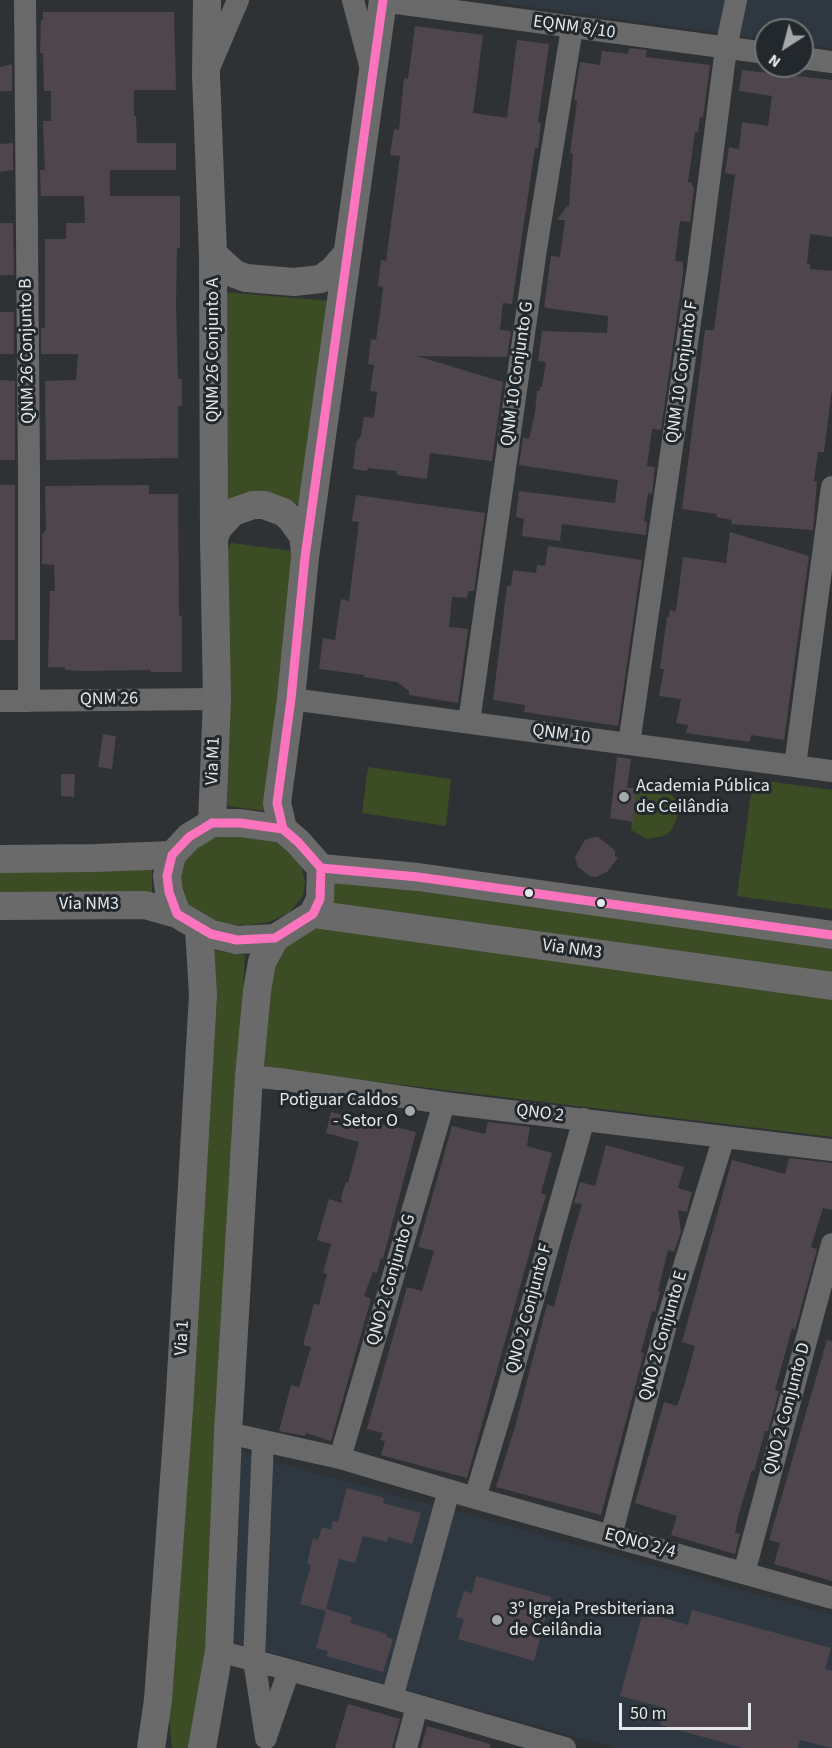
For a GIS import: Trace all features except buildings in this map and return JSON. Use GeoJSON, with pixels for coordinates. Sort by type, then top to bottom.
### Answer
{"type":"FeatureCollection","features":[{"type":"Feature","properties":{"kind":"main road","name":"QNM 26 Conjunto A"},"geometry":{"type":"LineString","coordinates":[[207,0],[206,75],[213,254],[217,699]]}},
{"type":"Feature","properties":{"kind":"main road"},"geometry":{"type":"LineString","coordinates":[[283,829],[277,803],[291,699],[305,557],[382,0]]}},
{"type":"Feature","properties":{"kind":"main road"},"geometry":{"type":"LineString","coordinates":[[213,254],[235,273],[246,278],[294,282],[321,279],[333,270],[347,254]]}},
{"type":"Feature","properties":{"kind":"main road"},"geometry":{"type":"LineString","coordinates":[[214,538],[218,528],[233,512],[253,505],[271,507],[283,512],[298,527],[303,536],[305,557]]}},
{"type":"Feature","properties":{"kind":"main road","name":"Via M1"},"geometry":{"type":"LineString","coordinates":[[212,823],[217,699]]}},
{"type":"Feature","properties":{"kind":"main road"},"geometry":{"type":"LineString","coordinates":[[212,823],[240,823],[283,829],[321,868],[320,898],[313,914],[275,938],[237,940],[218,936],[188,921],[169,892],[167,876],[172,855],[189,837],[212,823]]}},
{"type":"Feature","properties":{"kind":"main road"},"geometry":{"type":"LineString","coordinates":[[0,859],[172,855]]}},
{"type":"Feature","properties":{"kind":"main road"},"geometry":{"type":"LineString","coordinates":[[321,868],[418,877],[832,935]]}},
{"type":"Feature","properties":{"kind":"main road","name":"Via NM3"},"geometry":{"type":"LineString","coordinates":[[0,906],[145,905],[188,921]]}},
{"type":"Feature","properties":{"kind":"main road","name":"Via NM3"},"geometry":{"type":"LineString","coordinates":[[313,914],[832,986]]}},
{"type":"Feature","properties":{"kind":"main road","name":"Via 1"},"geometry":{"type":"LineString","coordinates":[[151,1748],[158,1700],[179,1410],[203,995],[188,921]]}},
{"type":"Feature","properties":{"kind":"main road"},"geometry":{"type":"LineString","coordinates":[[202,1748],[219,1651],[228,1433],[256,991],[262,962],[275,938]]}},
{"type":"Feature","properties":{"kind":"main road"},"geometry":{"type":"LineString","coordinates":[[158,1700],[165,1748]]}},
{"type":"Feature","properties":{"kind":"street","name":"QNM 26 Conjunto B"},"geometry":{"type":"LineString","coordinates":[[25,0],[29,701]]}},
{"type":"Feature","properties":{"kind":"street"},"geometry":{"type":"LineString","coordinates":[[206,75],[238,0]]}},
{"type":"Feature","properties":{"kind":"street"},"geometry":{"type":"LineString","coordinates":[[353,0],[372,74]]}},
{"type":"Feature","properties":{"kind":"street","name":"EQNM 8/10"},"geometry":{"type":"LineString","coordinates":[[382,0],[754,52]]}},
{"type":"Feature","properties":{"kind":"street","name":"QNM 10 Conjunto F"},"geometry":{"type":"LineString","coordinates":[[629,744],[691,314],[726,48],[736,0]]}},
{"type":"Feature","properties":{"kind":"street","name":"QNM 10 Conjunto G"},"geometry":{"type":"LineString","coordinates":[[469,722],[536,249],[572,28]]}},
{"type":"Feature","properties":{"kind":"street"},"geometry":{"type":"LineString","coordinates":[[814,60],[832,62]]}},
{"type":"Feature","properties":{"kind":"street"},"geometry":{"type":"LineString","coordinates":[[795,766],[832,487]]}},
{"type":"Feature","properties":{"kind":"street","name":"QNM 26"},"geometry":{"type":"LineString","coordinates":[[0,701],[217,699]]}},
{"type":"Feature","properties":{"kind":"street","name":"QNM 10"},"geometry":{"type":"LineString","coordinates":[[291,699],[832,771]]}},
{"type":"Feature","properties":{"kind":"street","name":"QNO 2"},"geometry":{"type":"LineString","coordinates":[[249,1076],[444,1103],[832,1150]]}},
{"type":"Feature","properties":{"kind":"street","name":"QNO 2 Conjunto G"},"geometry":{"type":"LineString","coordinates":[[340,1458],[444,1103]]}},
{"type":"Feature","properties":{"kind":"street","name":"QNO 2 Conjunto F"},"geometry":{"type":"LineString","coordinates":[[475,1498],[584,1119]]}},
{"type":"Feature","properties":{"kind":"street","name":"QNO 2 Conjunto E"},"geometry":{"type":"LineString","coordinates":[[611,1536],[665,1328],[724,1137]]}},
{"type":"Feature","properties":{"kind":"street","name":"QNO 2 Conjunto D"},"geometry":{"type":"LineString","coordinates":[[744,1573],[832,1245]]}},
{"type":"Feature","properties":{"kind":"street","name":"EQNO 2/4"},"geometry":{"type":"LineString","coordinates":[[228,1433],[340,1458],[832,1598]]}},
{"type":"Feature","properties":{"kind":"street"},"geometry":{"type":"LineString","coordinates":[[263,1441],[254,1660],[264,1743]]}},
{"type":"Feature","properties":{"kind":"street"},"geometry":{"type":"LineString","coordinates":[[392,1698],[449,1490]]}},
{"type":"Feature","properties":{"kind":"street"},"geometry":{"type":"LineString","coordinates":[[219,1651],[392,1698],[556,1747]]}},
{"type":"Feature","properties":{"kind":"street"},"geometry":{"type":"LineString","coordinates":[[264,1743],[289,1670]]}},
{"type":"Feature","properties":{"kind":"street"},"geometry":{"type":"LineString","coordinates":[[406,1748],[417,1706]]}},
{"type":"Feature","properties":{"kind":"shaded area"},"geometry":{"type":"Polygon","coordinates":[[[502,0],[832,0],[832,48],[814,46],[814,18],[754,18],[754,37],[502,3],[502,0]]]}},
{"type":"Feature","properties":{"kind":"shaded area"},"geometry":{"type":"Polygon","coordinates":[[[239,1452],[832,1615],[832,1748],[616,1748],[231,1641],[239,1452]]]}},
{"type":"Feature","properties":{"kind":"green space"},"geometry":{"type":"Polygon","coordinates":[[[224,292],[331,301],[302,504],[224,498],[224,292]]]}},
{"type":"Feature","properties":{"kind":"green space"},"geometry":{"type":"Polygon","coordinates":[[[231,543],[293,551],[266,811],[227,806],[224,557],[231,543]]]}},
{"type":"Feature","properties":{"kind":"green space"},"geometry":{"type":"Polygon","coordinates":[[[368,767],[451,779],[446,826],[362,813],[368,767]]]}},
{"type":"Feature","properties":{"kind":"green space"},"geometry":{"type":"Polygon","coordinates":[[[753,779],[832,790],[832,909],[737,896],[753,779]]]}},
{"type":"Feature","properties":{"kind":"green space"},"geometry":{"type":"Polygon","coordinates":[[[652,786],[669,792],[675,799],[678,815],[671,831],[664,836],[647,839],[631,830],[636,791],[652,786]]]}},
{"type":"Feature","properties":{"kind":"green space"},"geometry":{"type":"Polygon","coordinates":[[[226,834],[268,839],[280,844],[301,864],[305,882],[303,896],[289,913],[269,922],[247,925],[227,924],[206,918],[185,904],[175,881],[190,848],[226,834]]]}},
{"type":"Feature","properties":{"kind":"green space"},"geometry":{"type":"Polygon","coordinates":[[[0,867],[152,867],[152,898],[0,904],[0,867]]]}},
{"type":"Feature","properties":{"kind":"green space"},"geometry":{"type":"Polygon","coordinates":[[[334,877],[832,946],[832,975],[329,907],[334,877]]]}},
{"type":"Feature","properties":{"kind":"green space"},"geometry":{"type":"Polygon","coordinates":[[[320,927],[832,995],[832,1137],[272,1069],[264,1066],[266,975],[292,938],[320,927]]]}},
{"type":"Feature","properties":{"kind":"green space"},"geometry":{"type":"Polygon","coordinates":[[[212,950],[245,955],[207,1639],[192,1748],[172,1748],[168,1708],[212,950]]]}},
{"type":"Feature","properties":{"kind":"transit line"},"geometry":{"type":"LineString","coordinates":[[283,829],[277,803],[291,699],[305,557],[383,0]]}},
{"type":"Feature","properties":{"kind":"transit line"},"geometry":{"type":"LineString","coordinates":[[212,823],[240,823],[283,829],[298,842],[321,868],[320,899],[313,914],[275,938],[237,940],[211,934],[177,914],[169,892],[167,876],[172,855],[189,837],[212,823]]}},
{"type":"Feature","properties":{"kind":"transit line"},"geometry":{"type":"LineString","coordinates":[[321,868],[418,877],[832,935]]}},
{"type":"Feature","properties":{"kind":"place","name":"Academia Pública de Ceilândia"},"geometry":{"type":"Point","coordinates":[624,797]}},
{"type":"Feature","properties":{"kind":"place","name":"Potiguar Caldos - Setor O"},"geometry":{"type":"Point","coordinates":[410,1111]}},
{"type":"Feature","properties":{"kind":"place","name":"3º Igreja Presbiteriana de Ceilândia"},"geometry":{"type":"Point","coordinates":[497,1620]}}]}
